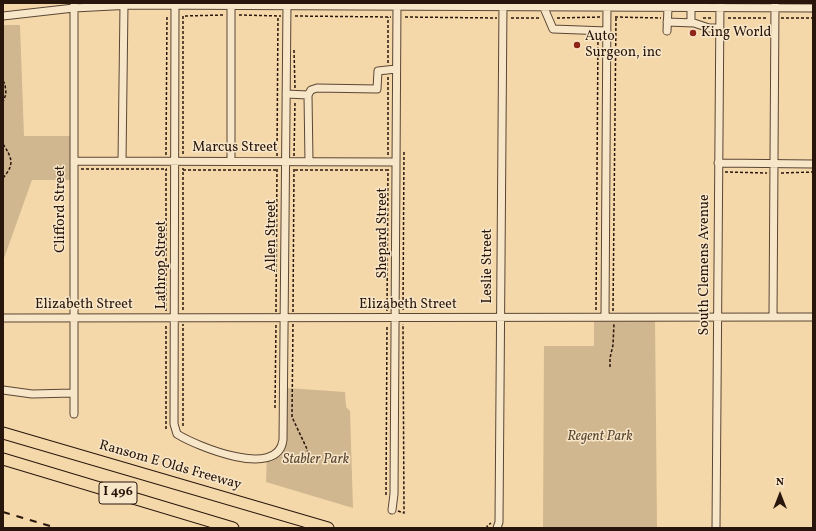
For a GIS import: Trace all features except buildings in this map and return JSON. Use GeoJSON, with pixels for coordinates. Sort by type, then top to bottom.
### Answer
{"type":"FeatureCollection","features":[{"type":"Feature","properties":{"kind":"highway"},"geometry":{"type":"LineString","coordinates":[[3,426],[163,478]]}},
{"type":"Feature","properties":{"kind":"highway","name":"Ransom E Olds Freeway"},"geometry":{"type":"LineString","coordinates":[[3,433],[163,478],[328,528]]}},
{"type":"Feature","properties":{"kind":"highway","name":"I 496"},"geometry":{"type":"LineString","coordinates":[[3,459],[233,528]]}},
{"type":"Feature","properties":{"kind":"street"},"geometry":{"type":"LineString","coordinates":[[3,16],[74,6],[175,4],[231,6],[287,4],[503,5],[544,8],[607,5],[691,8],[720,5],[775,5],[813,8]]}},
{"type":"Feature","properties":{"kind":"street","name":"Lathrop Street"},"geometry":{"type":"LineString","coordinates":[[175,4],[174,424],[177,434],[186,440],[246,460],[264,460]]}},
{"type":"Feature","properties":{"kind":"street","name":"Allen Street"},"geometry":{"type":"LineString","coordinates":[[264,460],[278,453],[282,447],[287,4]]}},
{"type":"Feature","properties":{"kind":"street"},"geometry":{"type":"LineString","coordinates":[[122,161],[124,5]]}},
{"type":"Feature","properties":{"kind":"street","name":"Shepard Street"},"geometry":{"type":"LineString","coordinates":[[392,510],[394,494],[397,5]]}},
{"type":"Feature","properties":{"kind":"street","name":"Leslie Street"},"geometry":{"type":"LineString","coordinates":[[497,528],[499,522],[503,5]]}},
{"type":"Feature","properties":{"kind":"street"},"geometry":{"type":"LineString","coordinates":[[605,317],[607,5]]}},
{"type":"Feature","properties":{"kind":"street","name":"South Clemens Avenue"},"geometry":{"type":"LineString","coordinates":[[716,528],[720,5]]}},
{"type":"Feature","properties":{"kind":"street"},"geometry":{"type":"LineString","coordinates":[[773,317],[775,5]]}},
{"type":"Feature","properties":{"kind":"street","name":"Clifford Street"},"geometry":{"type":"LineString","coordinates":[[74,6],[74,414]]}},
{"type":"Feature","properties":{"kind":"street"},"geometry":{"type":"LineString","coordinates":[[231,6],[231,162]]}},
{"type":"Feature","properties":{"kind":"street"},"geometry":{"type":"LineString","coordinates":[[544,8],[553,29],[607,31]]}},
{"type":"Feature","properties":{"kind":"street"},"geometry":{"type":"LineString","coordinates":[[667,30],[668,8]]}},
{"type":"Feature","properties":{"kind":"street"},"geometry":{"type":"LineString","coordinates":[[691,8],[691,20]]}},
{"type":"Feature","properties":{"kind":"street"},"geometry":{"type":"LineString","coordinates":[[667,20],[691,20],[709,28],[720,28]]}},
{"type":"Feature","properties":{"kind":"street"},"geometry":{"type":"LineString","coordinates":[[309,162],[308,95],[311,90],[317,88],[377,89],[378,71],[396,69]]}},
{"type":"Feature","properties":{"kind":"street"},"geometry":{"type":"LineString","coordinates":[[286,94],[308,95]]}},
{"type":"Feature","properties":{"kind":"street","name":"Marcus Street"},"geometry":{"type":"LineString","coordinates":[[74,161],[396,162]]}},
{"type":"Feature","properties":{"kind":"street"},"geometry":{"type":"LineString","coordinates":[[718,164],[813,164]]}},
{"type":"Feature","properties":{"kind":"street","name":"Elizabeth Street"},"geometry":{"type":"LineString","coordinates":[[3,318],[813,317]]}},
{"type":"Feature","properties":{"kind":"street"},"geometry":{"type":"LineString","coordinates":[[3,390],[32,394],[73,393]]}},
{"type":"Feature","properties":{"kind":"path"},"geometry":{"type":"LineString","coordinates":[[166,429],[167,15]]}},
{"type":"Feature","properties":{"kind":"path"},"geometry":{"type":"LineString","coordinates":[[183,432],[183,16],[231,15],[502,18],[616,17],[667,20]]}},
{"type":"Feature","properties":{"kind":"path"},"geometry":{"type":"LineString","coordinates":[[275,408],[278,16]]}},
{"type":"Feature","properties":{"kind":"path"},"geometry":{"type":"LineString","coordinates":[[386,495],[388,17]]}},
{"type":"Feature","properties":{"kind":"path"},"geometry":{"type":"LineString","coordinates":[[596,310],[598,17]]}},
{"type":"Feature","properties":{"kind":"path"},"geometry":{"type":"LineString","coordinates":[[610,367],[610,358],[614,345],[616,17]]}},
{"type":"Feature","properties":{"kind":"path"},"geometry":{"type":"LineString","coordinates":[[691,20],[711,18]]}},
{"type":"Feature","properties":{"kind":"path"},"geometry":{"type":"LineString","coordinates":[[294,47],[295,95],[292,417],[307,449],[308,455]]}},
{"type":"Feature","properties":{"kind":"path"},"geometry":{"type":"LineString","coordinates":[[3,82],[5,84],[6,94],[3,102]]}},
{"type":"Feature","properties":{"kind":"path"},"geometry":{"type":"LineString","coordinates":[[3,144],[9,152],[11,164],[8,172],[3,178]]}},
{"type":"Feature","properties":{"kind":"path"},"geometry":{"type":"LineString","coordinates":[[392,510],[404,513],[404,144]]}},
{"type":"Feature","properties":{"kind":"path"},"geometry":{"type":"LineString","coordinates":[[74,169],[388,170]]}},
{"type":"Feature","properties":{"kind":"path"},"geometry":{"type":"LineString","coordinates":[[719,172],[813,172]]}},
{"type":"Feature","properties":{"kind":"green space"},"geometry":{"type":"Polygon","coordinates":[[[3,25],[20,25],[24,136],[70,136],[70,180],[32,180],[3,261],[3,25]]]}},
{"type":"Feature","properties":{"kind":"green space","name":"Regent Park"},"geometry":{"type":"Polygon","coordinates":[[[594,317],[655,317],[657,528],[543,528],[544,346],[594,346],[594,317]]]}},
{"type":"Feature","properties":{"kind":"green space","name":"Stabler Park"},"geometry":{"type":"Polygon","coordinates":[[[287,388],[345,392],[346,407],[350,411],[353,508],[266,482],[267,454],[285,441],[287,388]]]}},
{"type":"Feature","properties":{"kind":"railway"},"geometry":{"type":"LineString","coordinates":[[3,512],[57,528]]}},
{"type":"Feature","properties":{"kind":"place","name":"King World"},"geometry":{"type":"Point","coordinates":[693,33]}},
{"type":"Feature","properties":{"kind":"place","name":"Auto Surgeon, inc"},"geometry":{"type":"Point","coordinates":[577,45]}}]}
